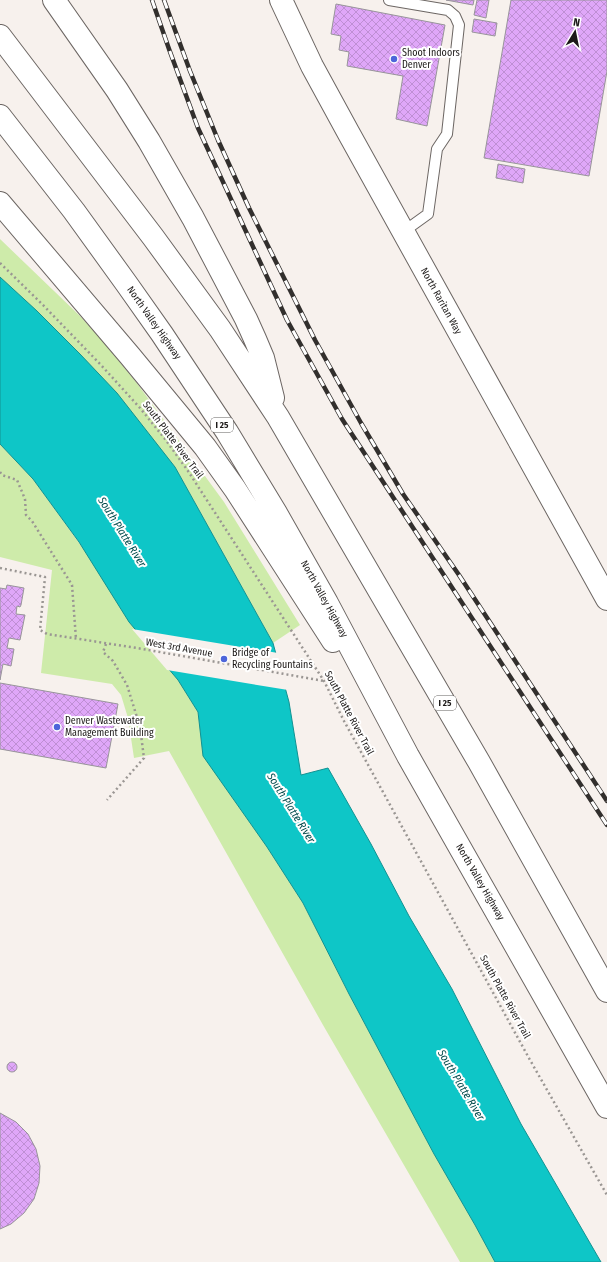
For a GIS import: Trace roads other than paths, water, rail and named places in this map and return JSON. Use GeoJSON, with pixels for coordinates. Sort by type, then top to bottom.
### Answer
{"type":"FeatureCollection","features":[{"type":"Feature","properties":{"kind":"main road"},"geometry":{"type":"LineString","coordinates":[[54,0],[118,90],[193,218],[255,339],[262,358],[278,417]]}},
{"type":"Feature","properties":{"kind":"main road","name":"North Raritan Way"},"geometry":{"type":"LineString","coordinates":[[281,0],[312,66],[403,232],[604,583]]}},
{"type":"Feature","properties":{"kind":"main road","name":"I 25"},"geometry":{"type":"LineString","coordinates":[[0,36],[162,249],[220,329],[278,417],[479,762],[607,991]]}},
{"type":"Feature","properties":{"kind":"main road","name":"North Valley Highway"},"geometry":{"type":"LineString","coordinates":[[0,116],[78,217],[158,327],[212,409],[276,514],[327,603],[408,756],[607,1107]]}},
{"type":"Feature","properties":{"kind":"main road"},"geometry":{"type":"LineString","coordinates":[[0,203],[205,447],[235,488],[310,607],[408,756]]}},
{"type":"Feature","properties":{"kind":"lane"},"geometry":{"type":"LineString","coordinates":[[389,0],[448,10],[455,16],[459,25],[447,134],[437,149],[428,214],[403,232]]}},
{"type":"Feature","properties":{"kind":"water","name":"South Platte River"},"geometry":{"type":"Polygon","coordinates":[[[0,277],[37,311],[117,393],[175,467],[273,643],[289,702],[301,775],[328,768],[371,844],[409,916],[452,989],[521,1124],[601,1262],[495,1262],[434,1154],[349,994],[303,903],[267,847],[203,756],[198,712],[178,680],[129,622],[79,542],[33,479],[0,444],[0,277]]]}},
{"type":"Feature","properties":{"kind":"railway"},"geometry":{"type":"LineString","coordinates":[[152,0],[198,128],[287,320],[342,419],[607,825]]}},
{"type":"Feature","properties":{"kind":"railway"},"geometry":{"type":"LineString","coordinates":[[164,0],[190,71],[218,140],[249,208],[315,340],[361,423],[403,494],[459,575],[607,801]]}},
{"type":"Feature","properties":{"kind":"place","name":"Shoot Indoors Denver"},"geometry":{"type":"Point","coordinates":[394,59]}},
{"type":"Feature","properties":{"kind":"place","name":"Bridge of Recycling Fountains"},"geometry":{"type":"Point","coordinates":[224,659]}},
{"type":"Feature","properties":{"kind":"place","name":"Denver Wastewater Management Building"},"geometry":{"type":"Point","coordinates":[57,727]}}]}
